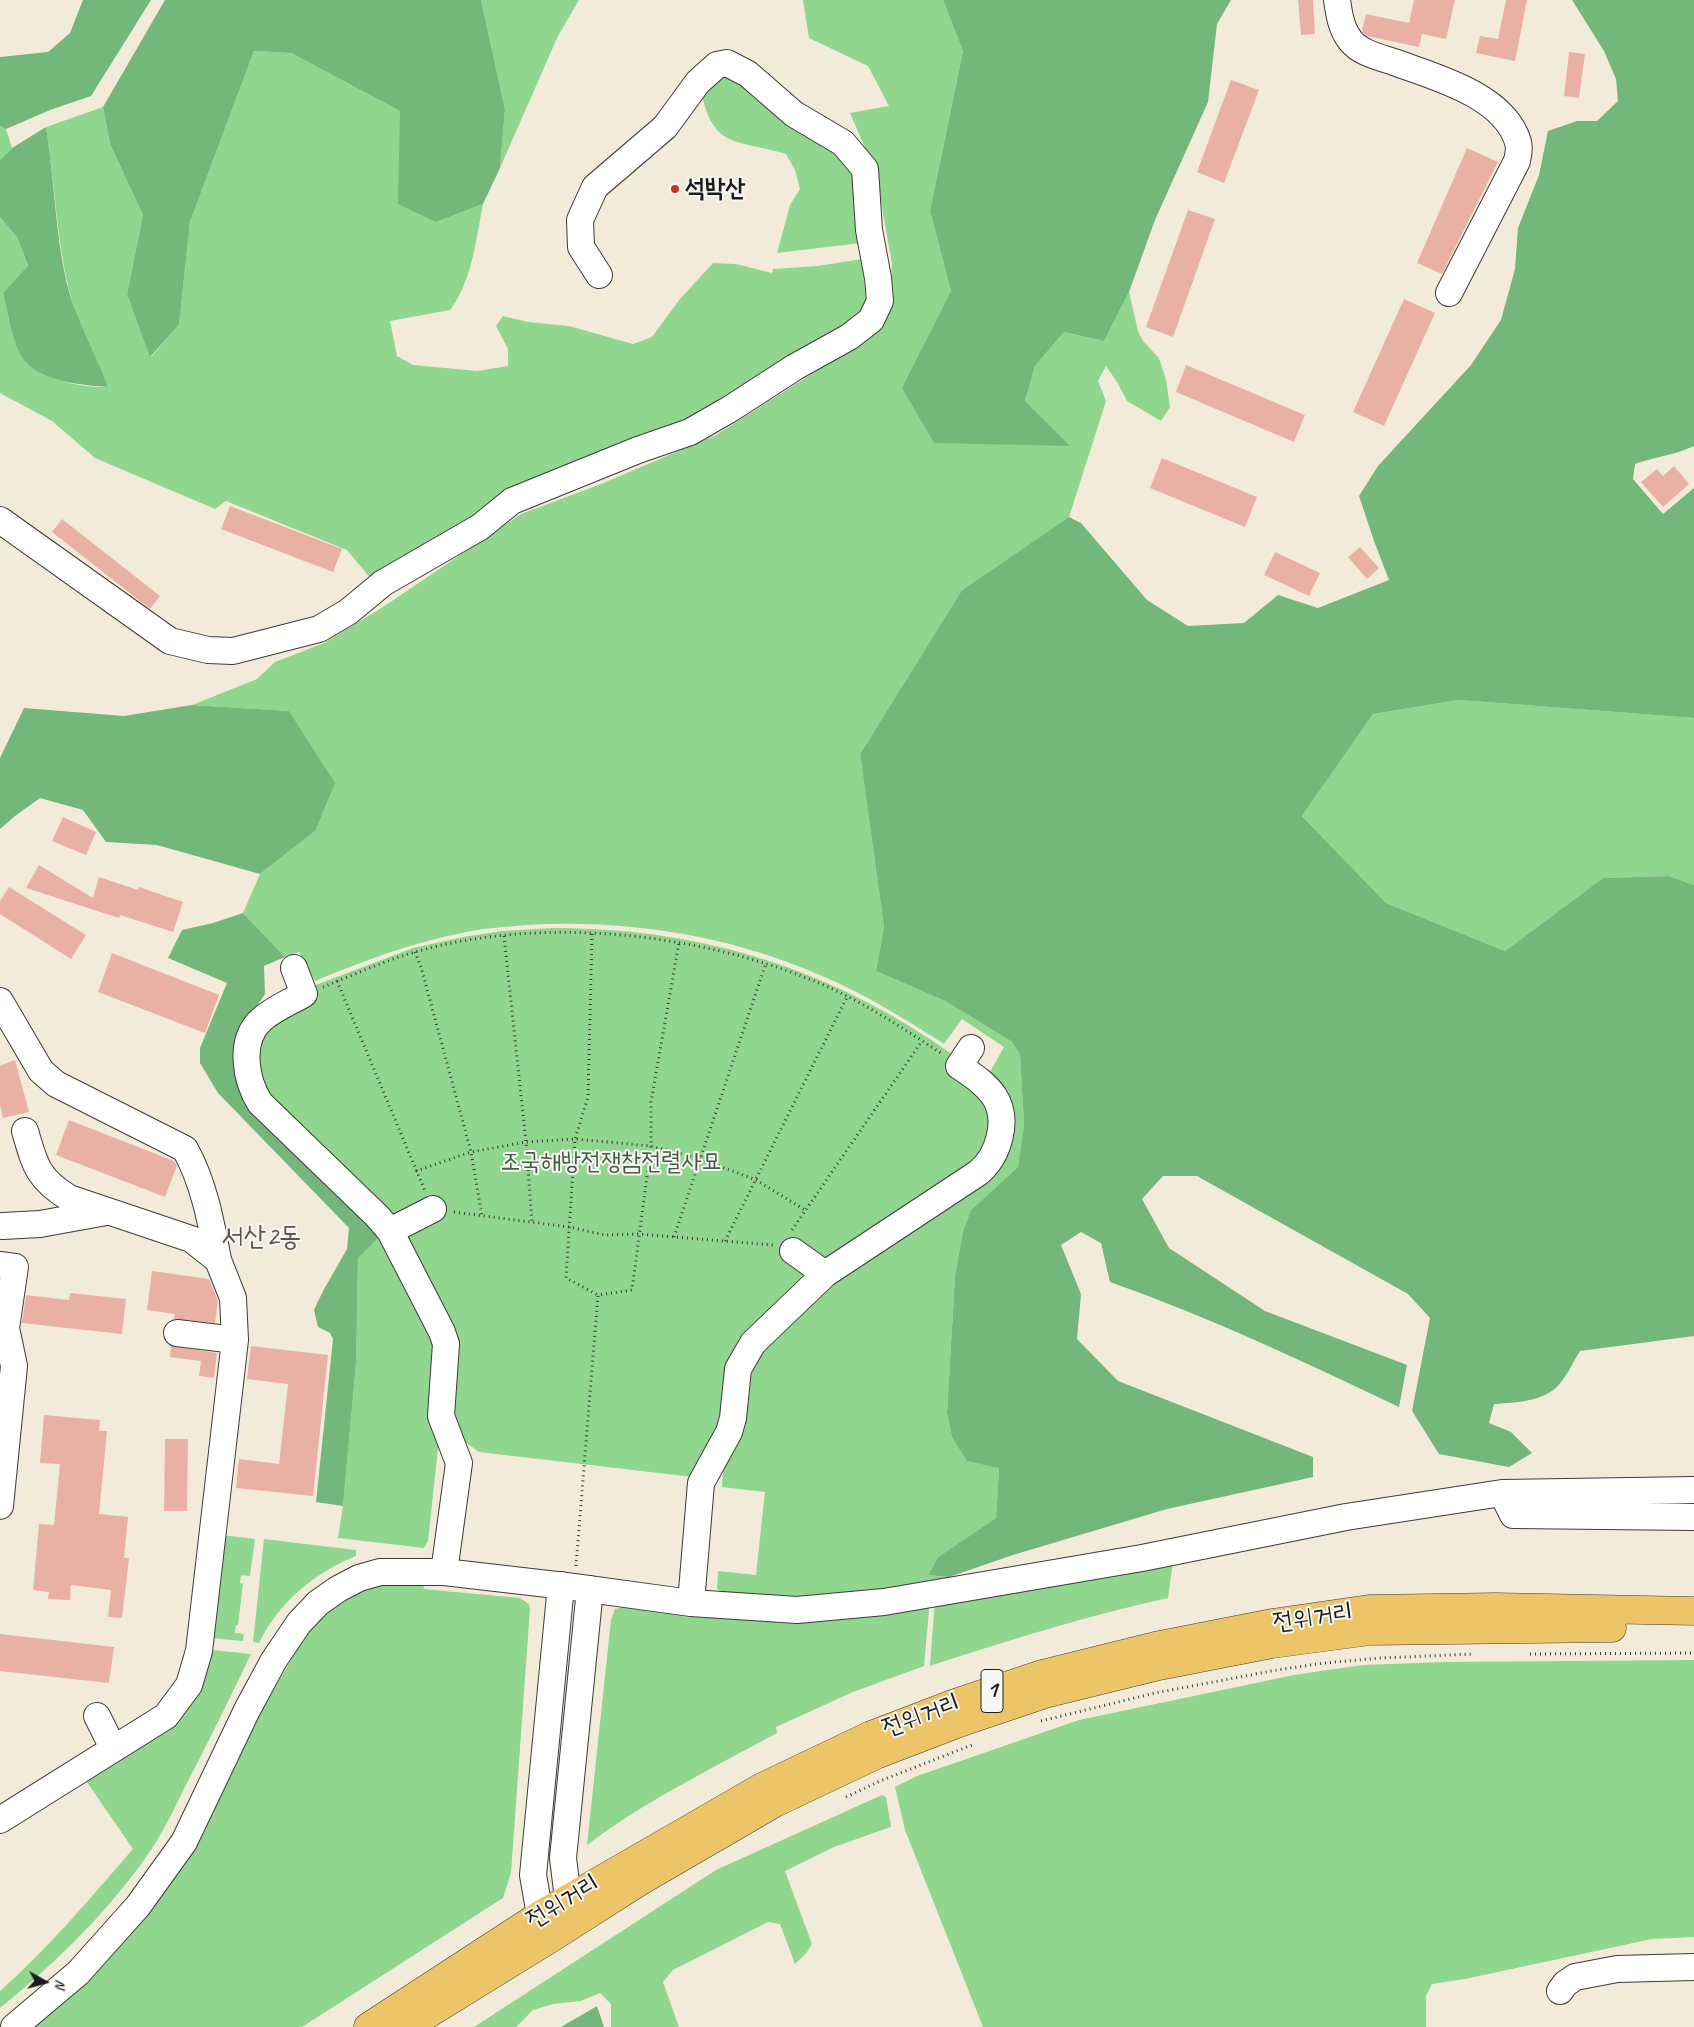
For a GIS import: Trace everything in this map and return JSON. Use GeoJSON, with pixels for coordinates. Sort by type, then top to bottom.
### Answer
{"type":"FeatureCollection","features":[{"type":"Feature","properties":{"kind":"main road","name":"전위거리"},"geometry":{"type":"LineString","coordinates":[[368,2027],[540,1915],[762,1787],[871,1735],[955,1703],[1042,1674],[1155,1646],[1272,1623],[1370,1609],[1496,1607],[1694,1611]]}},
{"type":"Feature","properties":{"kind":"main road","name":"전위거리"},"geometry":{"type":"LineString","coordinates":[[407,2027],[639,1882],[775,1803],[876,1755],[962,1722],[1045,1694],[1159,1666],[1253,1648],[1370,1631],[1694,1626]]}},
{"type":"Feature","properties":{"kind":"street"},"geometry":{"type":"LineString","coordinates":[[1337,0],[1340,22],[1350,40],[1362,50],[1453,84],[1491,105],[1506,119],[1519,144],[1517,161],[1449,293]]}},
{"type":"Feature","properties":{"kind":"street"},"geometry":{"type":"LineString","coordinates":[[0,520],[170,641],[208,650],[233,651],[319,629],[348,612],[383,583],[480,526],[512,501],[638,450],[690,432],[730,409],[795,366],[849,337],[871,320],[880,301],[878,278],[869,230],[865,169],[842,143],[794,114],[748,74],[726,63],[717,65],[698,82],[665,127],[595,187],[580,220],[581,246],[599,276]]}},
{"type":"Feature","properties":{"kind":"street"},"geometry":{"type":"LineString","coordinates":[[294,968],[304,994],[260,1021],[251,1034],[247,1059],[248,1079],[253,1093],[272,1116],[377,1216],[390,1231],[442,1332],[446,1344],[441,1416],[459,1463],[444,1572]]}},
{"type":"Feature","properties":{"kind":"street"},"geometry":{"type":"LineString","coordinates":[[0,1001],[41,1071],[56,1084],[185,1149],[194,1166],[209,1211],[218,1260],[233,1298],[235,1340],[199,1651],[189,1685],[166,1716],[0,1820]]}},
{"type":"Feature","properties":{"kind":"street"},"geometry":{"type":"LineString","coordinates":[[692,1602],[701,1483],[729,1432],[733,1418],[738,1369],[753,1343],[824,1274],[978,1173],[990,1160],[996,1149],[1000,1133],[1000,1108],[995,1097],[965,1057]]}},
{"type":"Feature","properties":{"kind":"street"},"geometry":{"type":"LineString","coordinates":[[25,1131],[35,1167],[51,1187],[68,1198],[191,1239],[218,1260]]}},
{"type":"Feature","properties":{"kind":"street"},"geometry":{"type":"LineString","coordinates":[[390,1231],[434,1209]]}},
{"type":"Feature","properties":{"kind":"street"},"geometry":{"type":"LineString","coordinates":[[3,1226],[40,1224],[106,1212]]}},
{"type":"Feature","properties":{"kind":"street"},"geometry":{"type":"LineString","coordinates":[[787,1248],[824,1274]]}},
{"type":"Feature","properties":{"kind":"street"},"geometry":{"type":"LineString","coordinates":[[0,1265],[15,1268],[6,1328],[14,1366],[0,1506]]}},
{"type":"Feature","properties":{"kind":"street"},"geometry":{"type":"LineString","coordinates":[[177,1333],[235,1340]]}},
{"type":"Feature","properties":{"kind":"street"},"geometry":{"type":"LineString","coordinates":[[14,2027],[78,1973],[138,1906],[184,1842],[247,1710],[274,1660],[299,1622],[318,1603],[338,1589],[359,1578],[380,1572],[444,1572],[692,1602],[798,1610],[884,1602],[1142,1558],[1346,1517],[1502,1493],[1694,1490]]}},
{"type":"Feature","properties":{"kind":"street"},"geometry":{"type":"LineString","coordinates":[[1502,1493],[1513,1516],[1694,1517]]}},
{"type":"Feature","properties":{"kind":"street"},"geometry":{"type":"LineString","coordinates":[[568,1899],[563,1858],[575,1587]]}},
{"type":"Feature","properties":{"kind":"street"},"geometry":{"type":"LineString","coordinates":[[540,1915],[534,1875],[575,1587]]}},
{"type":"Feature","properties":{"kind":"street"},"geometry":{"type":"LineString","coordinates":[[97,1716],[113,1748]]}},
{"type":"Feature","properties":{"kind":"street"},"geometry":{"type":"LineString","coordinates":[[1560,1991],[1565,1984],[1575,1977],[1617,1970],[1694,1967]]}},
{"type":"Feature","properties":{"kind":"path"},"geometry":{"type":"LineString","coordinates":[[304,994],[415,952],[462,942],[504,936],[552,933],[634,936],[722,950],[810,979],[847,997],[922,1041],[965,1057]]}},
{"type":"Feature","properties":{"kind":"path"},"geometry":{"type":"LineString","coordinates":[[592,934],[588,1097],[575,1139],[566,1278],[598,1295],[632,1290],[651,1146],[651,1102],[679,942]]}},
{"type":"Feature","properties":{"kind":"path"},"geometry":{"type":"LineString","coordinates":[[504,936],[526,1142],[532,1222]]}},
{"type":"Feature","properties":{"kind":"path"},"geometry":{"type":"LineString","coordinates":[[415,952],[421,967],[471,1152],[482,1216]]}},
{"type":"Feature","properties":{"kind":"path"},"geometry":{"type":"LineString","coordinates":[[674,1237],[766,963]]}},
{"type":"Feature","properties":{"kind":"path"},"geometry":{"type":"LineString","coordinates":[[337,981],[416,1171],[434,1209],[570,1227],[605,1235],[638,1234],[787,1248],[805,1210],[922,1041]]}},
{"type":"Feature","properties":{"kind":"path"},"geometry":{"type":"LineString","coordinates":[[725,1241],[847,997]]}},
{"type":"Feature","properties":{"kind":"path"},"geometry":{"type":"LineString","coordinates":[[416,1171],[471,1152],[526,1142],[575,1139],[651,1146],[701,1159],[756,1180],[805,1210]]}},
{"type":"Feature","properties":{"kind":"path"},"geometry":{"type":"LineString","coordinates":[[575,1587],[598,1295]]}},
{"type":"Feature","properties":{"kind":"path"},"geometry":{"type":"LineString","coordinates":[[1521,1654],[1694,1653]]}},
{"type":"Feature","properties":{"kind":"path"},"geometry":{"type":"LineString","coordinates":[[1037,1723],[1155,1693],[1277,1670],[1324,1663],[1381,1658],[1483,1654]]}},
{"type":"Feature","properties":{"kind":"path"},"geometry":{"type":"LineString","coordinates":[[838,1800],[880,1781],[981,1741]]}},
{"type":"Feature","properties":{"kind":"green space"},"geometry":{"type":"Polygon","coordinates":[[[83,0],[151,0],[91,96],[50,110],[6,129],[0,126],[0,57],[48,52],[70,33],[83,0]]]}},
{"type":"Feature","properties":{"kind":"green space"},"geometry":{"type":"Polygon","coordinates":[[[165,0],[481,0],[505,109],[500,168],[483,204],[436,222],[398,204],[400,111],[291,53],[254,51],[190,222],[179,325],[150,357],[127,294],[143,215],[110,144],[103,107],[165,0]]]}},
{"type":"Feature","properties":{"kind":"green space"},"geometry":{"type":"Polygon","coordinates":[[[481,0],[579,0],[558,36],[500,168],[505,109],[481,0]]]}},
{"type":"Feature","properties":{"kind":"green space"},"geometry":{"type":"Polygon","coordinates":[[[803,0],[943,0],[963,51],[930,211],[951,291],[903,388],[1069,446],[1025,401],[1035,366],[1064,332],[1104,341],[1129,292],[1138,331],[1143,341],[1159,358],[1166,379],[1170,407],[1161,421],[1127,401],[1106,366],[1098,381],[1106,401],[1069,517],[962,590],[860,754],[884,927],[876,971],[945,1001],[1011,1041],[1020,1054],[1024,1125],[1018,1167],[971,1210],[963,1231],[955,1276],[947,1413],[952,1437],[999,1468],[996,1518],[938,1557],[928,1575],[949,1577],[933,1583],[808,1599],[727,1594],[717,1589],[718,1571],[756,1575],[765,1492],[722,1487],[726,1459],[746,1422],[753,1360],[827,1279],[992,1173],[990,1072],[1004,1047],[962,1019],[944,1044],[900,1016],[854,991],[787,962],[714,940],[639,928],[564,924],[526,925],[478,930],[406,947],[315,981],[299,952],[285,957],[243,913],[260,874],[315,831],[289,711],[192,705],[257,679],[275,662],[324,643],[383,607],[521,514],[601,484],[716,435],[868,338],[889,306],[892,264],[876,173],[850,113],[889,106],[868,66],[809,38],[803,0]]]}},
{"type":"Feature","properties":{"kind":"green space"},"geometry":{"type":"Polygon","coordinates":[[[943,0],[1231,0],[1217,24],[1208,102],[1155,220],[1129,292],[1104,341],[1064,332],[1035,366],[1025,401],[1070,446],[934,443],[902,388],[951,291],[930,211],[963,51],[943,0]]]}},
{"type":"Feature","properties":{"kind":"green space"},"geometry":{"type":"Polygon","coordinates":[[[1572,0],[1694,0],[1694,446],[1680,452],[1635,464],[1633,479],[1663,514],[1694,488],[1694,718],[1459,700],[1373,714],[1302,816],[1386,903],[1505,951],[1603,878],[1669,876],[1694,885],[1694,1336],[1580,1351],[1564,1378],[1550,1392],[1524,1401],[1494,1404],[1489,1423],[1511,1432],[1532,1453],[1509,1467],[1439,1454],[1412,1411],[1430,1318],[1408,1294],[1197,1176],[1163,1176],[1142,1199],[1169,1248],[1265,1311],[1407,1365],[1399,1407],[1220,1325],[1110,1282],[1101,1243],[1081,1232],[1061,1245],[1081,1294],[1077,1339],[1118,1381],[1313,1457],[1313,1477],[1167,1509],[1013,1555],[949,1577],[928,1575],[938,1557],[996,1518],[999,1468],[967,1461],[952,1437],[947,1413],[955,1276],[963,1231],[971,1210],[1018,1167],[1024,1125],[1020,1054],[1011,1041],[945,1001],[876,971],[884,927],[860,754],[962,590],[1069,517],[1081,523],[1147,600],[1188,626],[1244,623],[1278,595],[1318,608],[1389,580],[1359,496],[1378,466],[1471,365],[1501,320],[1515,269],[1518,228],[1539,175],[1548,131],[1577,121],[1597,121],[1618,101],[1616,79],[1604,51],[1572,0]]]}},
{"type":"Feature","properties":{"kind":"green space"},"geometry":{"type":"Polygon","coordinates":[[[254,51],[291,53],[400,111],[436,222],[483,204],[468,273],[463,287],[450,310],[390,321],[397,356],[413,365],[477,371],[508,366],[508,349],[496,326],[503,316],[528,322],[569,326],[633,344],[652,337],[680,299],[713,263],[736,264],[772,273],[773,269],[818,266],[862,259],[867,313],[788,364],[668,429],[371,579],[347,550],[226,501],[215,509],[95,458],[52,421],[0,393],[0,217],[17,237],[28,267],[3,293],[8,318],[19,353],[30,366],[50,377],[75,384],[108,387],[72,303],[61,250],[46,127],[103,107],[110,144],[143,215],[127,294],[151,357],[179,325],[190,222],[254,51]]]}},
{"type":"Feature","properties":{"kind":"green space"},"geometry":{"type":"Polygon","coordinates":[[[736,74],[839,148],[854,169],[861,243],[777,253],[790,205],[800,189],[795,170],[786,154],[741,143],[720,133],[712,124],[701,91],[710,77],[736,74]]]}},
{"type":"Feature","properties":{"kind":"green space"},"geometry":{"type":"Polygon","coordinates":[[[0,126],[6,129],[12,148],[0,160],[0,126]]]}},
{"type":"Feature","properties":{"kind":"green space"},"geometry":{"type":"Polygon","coordinates":[[[46,127],[64,272],[78,316],[108,387],[62,381],[30,367],[19,353],[8,317],[3,293],[28,266],[17,237],[0,217],[0,160],[12,148],[46,127]]]}},
{"type":"Feature","properties":{"kind":"green space"},"geometry":{"type":"Polygon","coordinates":[[[1459,700],[1694,718],[1694,885],[1669,876],[1603,878],[1505,951],[1386,903],[1302,816],[1373,714],[1459,700]]]}},
{"type":"Feature","properties":{"kind":"green space"},"geometry":{"type":"Polygon","coordinates":[[[192,705],[289,711],[335,783],[315,831],[260,874],[157,845],[106,842],[83,810],[40,798],[0,829],[0,758],[24,708],[124,716],[192,705]]]}},
{"type":"Feature","properties":{"kind":"green space"},"geometry":{"type":"Polygon","coordinates":[[[243,913],[285,957],[264,966],[265,994],[246,1023],[238,1075],[381,1235],[358,1258],[356,1364],[343,1506],[316,1502],[333,1339],[330,1333],[318,1327],[314,1310],[347,1249],[349,1228],[218,1093],[200,1063],[200,1048],[227,983],[168,958],[182,930],[213,923],[243,913]]]}},
{"type":"Feature","properties":{"kind":"green space","name":"조국해방전쟁참전렬사묘"},"geometry":{"type":"Polygon","coordinates":[[[553,928],[605,930],[655,935],[704,943],[799,971],[844,991],[889,1014],[986,1076],[1006,1135],[826,1277],[756,1343],[710,1479],[479,1452],[457,1436],[444,1356],[400,1258],[270,1120],[249,1029],[271,1002],[413,948],[502,931],[553,928]]]}},
{"type":"Feature","properties":{"kind":"green space"},"geometry":{"type":"Polygon","coordinates":[[[381,1235],[436,1337],[439,1439],[428,1541],[424,1548],[338,1538],[343,1506],[356,1364],[358,1257],[381,1235]]]}},
{"type":"Feature","properties":{"kind":"green space"},"geometry":{"type":"Polygon","coordinates":[[[221,1535],[255,1539],[250,1576],[241,1575],[240,1583],[243,1584],[238,1625],[236,1625],[235,1633],[244,1634],[243,1641],[209,1638],[221,1535]]]}},
{"type":"Feature","properties":{"kind":"green space"},"geometry":{"type":"Polygon","coordinates":[[[264,1539],[356,1550],[356,1556],[326,1571],[299,1590],[277,1614],[259,1643],[253,1642],[264,1539]]]}},
{"type":"Feature","properties":{"kind":"green space"},"geometry":{"type":"Polygon","coordinates":[[[1174,1555],[1168,1598],[1048,1629],[930,1666],[935,1598],[1174,1555]]]}},
{"type":"Feature","properties":{"kind":"green space"},"geometry":{"type":"Polygon","coordinates":[[[391,1583],[423,1583],[424,1589],[520,1598],[529,1604],[511,1873],[503,1898],[302,2027],[31,2027],[213,1807],[261,1712],[298,1648],[312,1629],[327,1612],[357,1592],[391,1583]]]}},
{"type":"Feature","properties":{"kind":"green space"},"geometry":{"type":"Polygon","coordinates":[[[930,1599],[924,1666],[853,1692],[776,1727],[777,1733],[656,1799],[587,1845],[611,1620],[615,1609],[626,1606],[930,1599]]]}},
{"type":"Feature","properties":{"kind":"green space"},"geometry":{"type":"Polygon","coordinates":[[[203,1649],[251,1654],[161,1834],[118,1894],[82,1934],[0,2008],[0,1991],[52,1940],[133,1849],[82,1775],[152,1735],[203,1649]]]}},
{"type":"Feature","properties":{"kind":"green space"},"geometry":{"type":"Polygon","coordinates":[[[1694,1660],[1694,1937],[1652,1939],[1465,1979],[1432,1984],[1426,1996],[1426,2027],[983,2027],[905,1830],[895,1787],[917,1776],[1079,1720],[1294,1675],[1362,1665],[1445,1662],[1694,1660]]]}},
{"type":"Feature","properties":{"kind":"green space"},"geometry":{"type":"Polygon","coordinates":[[[882,1795],[886,1797],[891,1827],[834,1847],[785,1871],[812,1944],[795,1964],[780,1924],[768,1922],[673,1970],[663,1982],[679,2027],[611,2027],[611,2004],[600,1993],[581,2001],[553,2004],[533,2010],[516,2027],[474,2027],[716,1870],[882,1795]]]}},
{"type":"Feature","properties":{"kind":"green space"},"geometry":{"type":"Polygon","coordinates":[[[597,2006],[604,2027],[561,2027],[597,2006]]]}},
{"type":"Feature","properties":{"kind":"building"},"geometry":{"type":"Polygon","coordinates":[[[1298,0],[1313,0],[1315,34],[1301,35],[1298,0]]]}},
{"type":"Feature","properties":{"kind":"building"},"geometry":{"type":"Polygon","coordinates":[[[1414,0],[1455,0],[1446,39],[1422,34],[1419,47],[1367,36],[1362,31],[1366,14],[1409,23],[1414,0]]]}},
{"type":"Feature","properties":{"kind":"building"},"geometry":{"type":"Polygon","coordinates":[[[1506,0],[1527,0],[1515,61],[1476,53],[1480,36],[1498,39],[1506,0]]]}},
{"type":"Feature","properties":{"kind":"building"},"geometry":{"type":"Polygon","coordinates":[[[1569,52],[1585,54],[1579,98],[1564,96],[1569,52]]]}},
{"type":"Feature","properties":{"kind":"building"},"geometry":{"type":"Polygon","coordinates":[[[1231,80],[1259,90],[1224,183],[1197,172],[1231,80]]]}},
{"type":"Feature","properties":{"kind":"building"},"geometry":{"type":"Polygon","coordinates":[[[1467,148],[1498,162],[1442,274],[1417,263],[1467,148]]]}},
{"type":"Feature","properties":{"kind":"building"},"geometry":{"type":"Polygon","coordinates":[[[1188,210],[1215,219],[1173,337],[1146,327],[1188,210]]]}},
{"type":"Feature","properties":{"kind":"building"},"geometry":{"type":"Polygon","coordinates":[[[1404,299],[1435,313],[1384,426],[1353,412],[1404,299]]]}},
{"type":"Feature","properties":{"kind":"building"},"geometry":{"type":"Polygon","coordinates":[[[1186,365],[1305,415],[1294,442],[1176,392],[1186,365]]]}},
{"type":"Feature","properties":{"kind":"building"},"geometry":{"type":"Polygon","coordinates":[[[1162,458],[1257,497],[1245,527],[1150,488],[1162,458]]]}},
{"type":"Feature","properties":{"kind":"building"},"geometry":{"type":"Polygon","coordinates":[[[1674,466],[1689,484],[1663,507],[1641,482],[1657,469],[1663,476],[1674,466]]]}},
{"type":"Feature","properties":{"kind":"building"},"geometry":{"type":"Polygon","coordinates":[[[230,506],[342,549],[333,572],[221,529],[230,506]]]}},
{"type":"Feature","properties":{"kind":"building"},"geometry":{"type":"Polygon","coordinates":[[[62,519],[160,596],[150,609],[52,532],[62,519]]]}},
{"type":"Feature","properties":{"kind":"building"},"geometry":{"type":"Polygon","coordinates":[[[1360,547],[1379,568],[1367,579],[1348,557],[1360,547]]]}},
{"type":"Feature","properties":{"kind":"building"},"geometry":{"type":"Polygon","coordinates":[[[1275,552],[1320,573],[1309,596],[1264,575],[1275,552]]]}},
{"type":"Feature","properties":{"kind":"building"},"geometry":{"type":"Polygon","coordinates":[[[63,817],[96,832],[86,855],[52,841],[63,817]]]}},
{"type":"Feature","properties":{"kind":"building"},"geometry":{"type":"Polygon","coordinates":[[[39,865],[93,898],[99,877],[138,890],[139,887],[183,902],[173,932],[120,915],[119,918],[26,888],[39,865]]]}},
{"type":"Feature","properties":{"kind":"building"},"geometry":{"type":"Polygon","coordinates":[[[9,887],[86,935],[71,959],[0,914],[0,901],[9,887]]]}},
{"type":"Feature","properties":{"kind":"building"},"geometry":{"type":"Polygon","coordinates":[[[112,953],[219,995],[205,1033],[98,992],[112,953]]]}},
{"type":"Feature","properties":{"kind":"building"},"geometry":{"type":"Polygon","coordinates":[[[15,1060],[29,1112],[3,1118],[0,1105],[0,1066],[15,1060]]]}},
{"type":"Feature","properties":{"kind":"building"},"geometry":{"type":"Polygon","coordinates":[[[69,1120],[174,1161],[177,1166],[165,1197],[56,1155],[69,1120]]]}},
{"type":"Feature","properties":{"kind":"building"},"geometry":{"type":"Polygon","coordinates":[[[152,1271],[209,1279],[218,1301],[215,1323],[174,1319],[175,1314],[147,1310],[152,1271]]]}},
{"type":"Feature","properties":{"kind":"building"},"geometry":{"type":"Polygon","coordinates":[[[70,1293],[126,1299],[122,1334],[22,1323],[26,1295],[69,1300],[70,1293]]]}},
{"type":"Feature","properties":{"kind":"building"},"geometry":{"type":"Polygon","coordinates":[[[171,1346],[217,1353],[214,1378],[199,1376],[201,1361],[170,1357],[171,1346]]]}},
{"type":"Feature","properties":{"kind":"building"},"geometry":{"type":"Polygon","coordinates":[[[251,1346],[328,1355],[313,1496],[236,1488],[239,1459],[279,1464],[288,1384],[247,1379],[251,1346]]]}},
{"type":"Feature","properties":{"kind":"building"},"geometry":{"type":"Polygon","coordinates":[[[44,1415],[100,1420],[99,1431],[107,1431],[99,1514],[128,1517],[124,1558],[129,1558],[122,1618],[108,1617],[111,1590],[71,1585],[70,1600],[48,1599],[49,1592],[33,1590],[39,1524],[54,1525],[60,1464],[40,1463],[44,1415]]]}},
{"type":"Feature","properties":{"kind":"building"},"geometry":{"type":"Polygon","coordinates":[[[165,1439],[188,1439],[187,1511],[164,1511],[165,1439]]]}},
{"type":"Feature","properties":{"kind":"building"},"geometry":{"type":"Polygon","coordinates":[[[0,1634],[114,1647],[109,1683],[0,1671],[0,1634]]]}},
{"type":"Feature","properties":{"kind":"place","name":"석박산"},"geometry":{"type":"Point","coordinates":[675,189]}},
{"type":"Feature","properties":{"kind":"district","name":"서산2동"},"geometry":{"type":"Point","coordinates":[261,1238]}}]}
